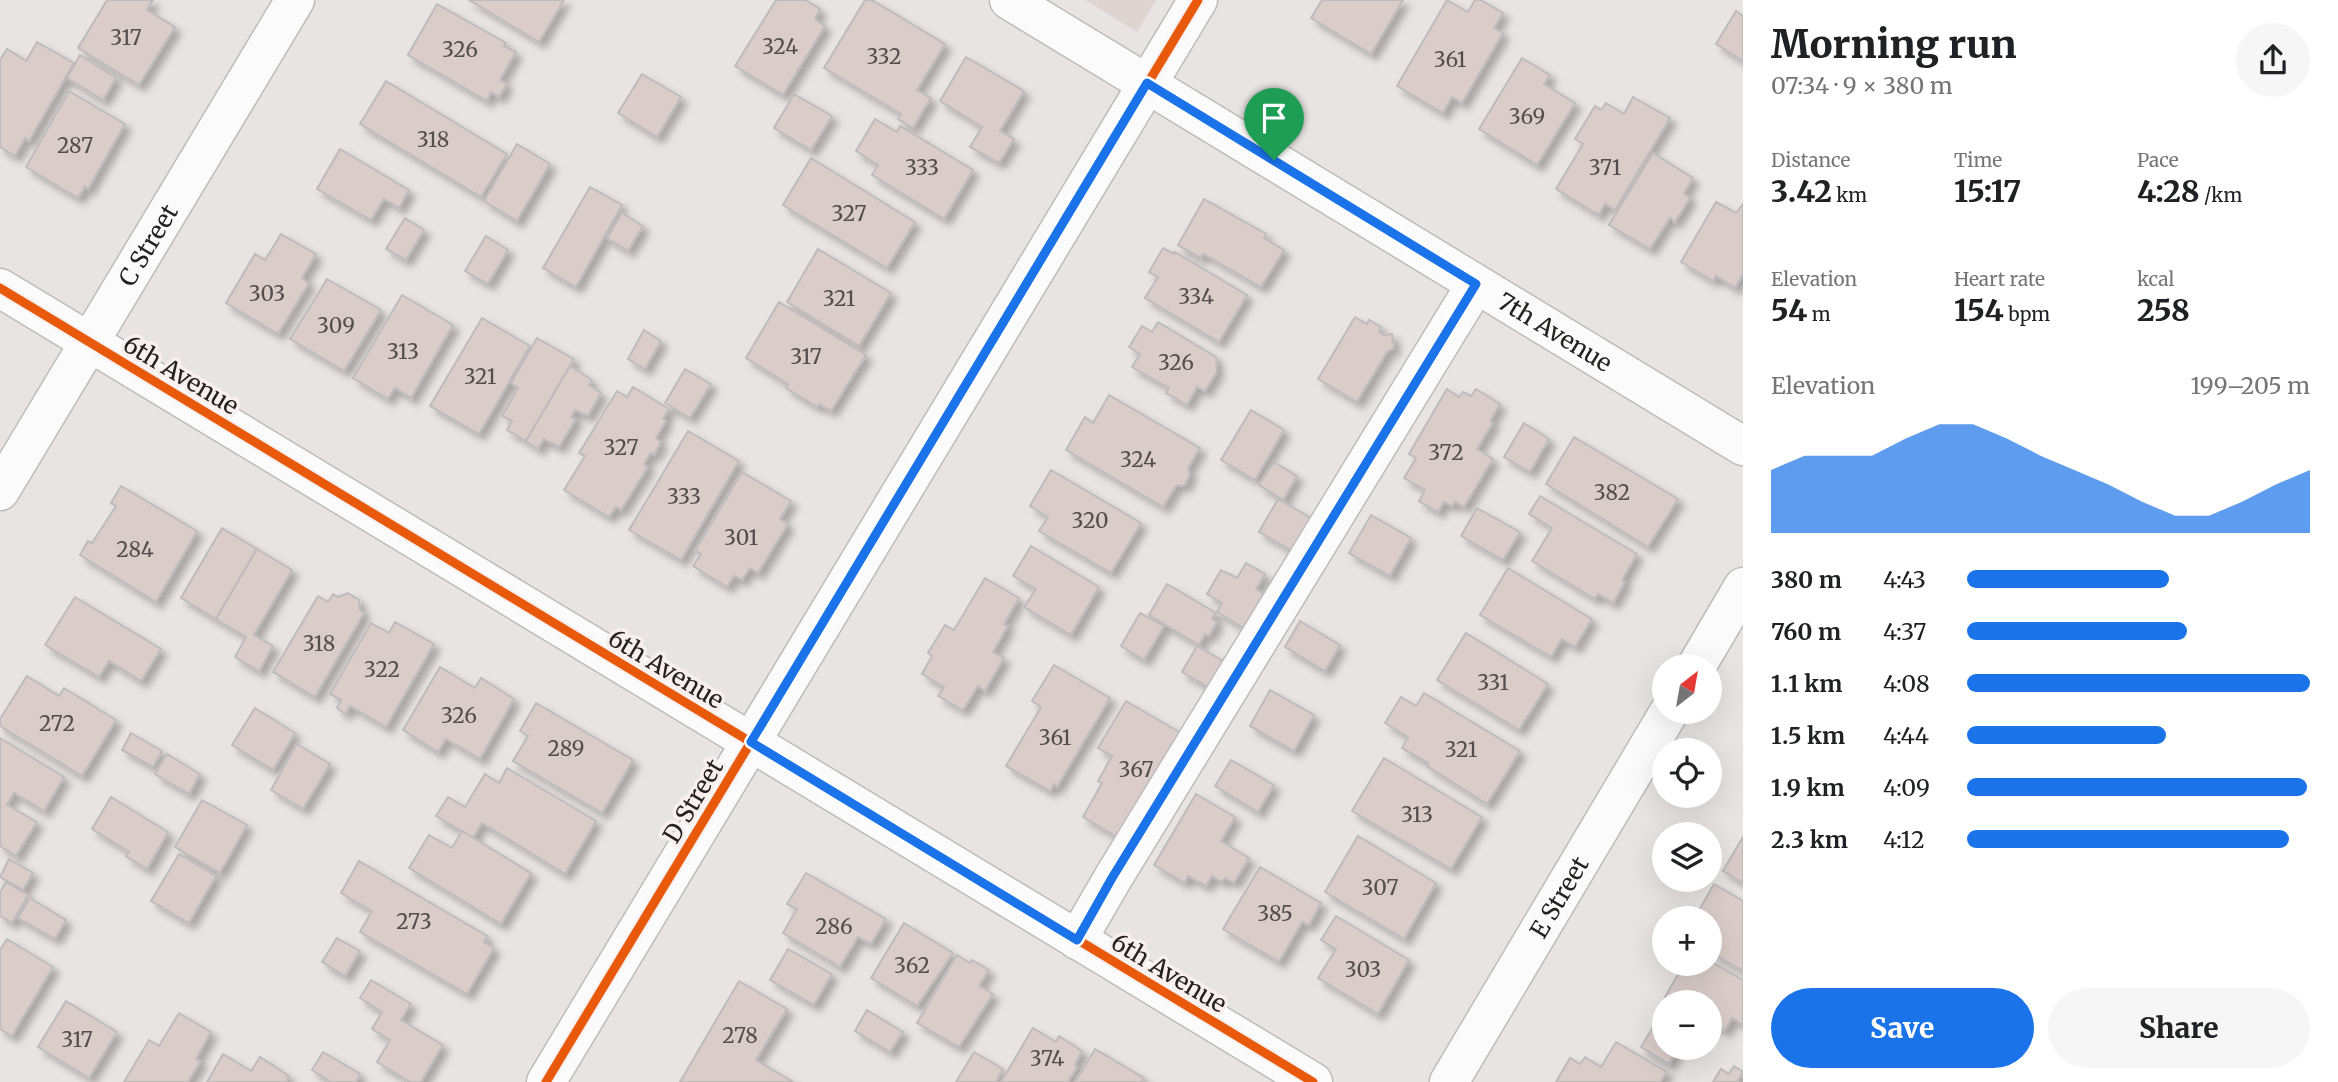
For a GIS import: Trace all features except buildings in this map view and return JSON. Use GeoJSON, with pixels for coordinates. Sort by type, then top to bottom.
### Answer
{"type":"FeatureCollection","features":[{"type":"Feature","properties":{"kind":"street","name":"C Street"},"geometry":{"type":"LineString","coordinates":[[0,491],[295,0]]}},
{"type":"Feature","properties":{"kind":"street","name":"7th Avenue"},"geometry":{"type":"LineString","coordinates":[[1009,0],[1743,446]]}},
{"type":"Feature","properties":{"kind":"street","name":"D Street"},"geometry":{"type":"LineString","coordinates":[[546,1082],[1198,0]]}},
{"type":"Feature","properties":{"kind":"street"},"geometry":{"type":"LineString","coordinates":[[1077,940],[1476,284]]}},
{"type":"Feature","properties":{"kind":"street","name":"6th Avenue"},"geometry":{"type":"LineString","coordinates":[[0,288],[1313,1082]]}},
{"type":"Feature","properties":{"kind":"street"},"geometry":{"type":"LineString","coordinates":[[1704,654],[1743,587]]}},
{"type":"Feature","properties":{"kind":"street","name":"E Street"},"geometry":{"type":"LineString","coordinates":[[1449,1082],[1662,724]]}},
{"type":"Feature","properties":{"kind":"shaded area"},"geometry":{"type":"Polygon","coordinates":[[[1085,0],[1156,0],[1137,32],[1085,0]]]}},
{"type":"Feature","properties":{"kind":"cycle path"},"geometry":{"type":"LineString","coordinates":[[546,1082],[1198,0]]}},
{"type":"Feature","properties":{"kind":"cycle path"},"geometry":{"type":"LineString","coordinates":[[0,288],[1313,1082]]}},
{"type":"Feature","properties":{"kind":"route"},"geometry":{"type":"LineString","coordinates":[[1147,83],[1274,160],[1476,284],[1112,878],[1077,940],[751,742],[1147,83]]}}]}
